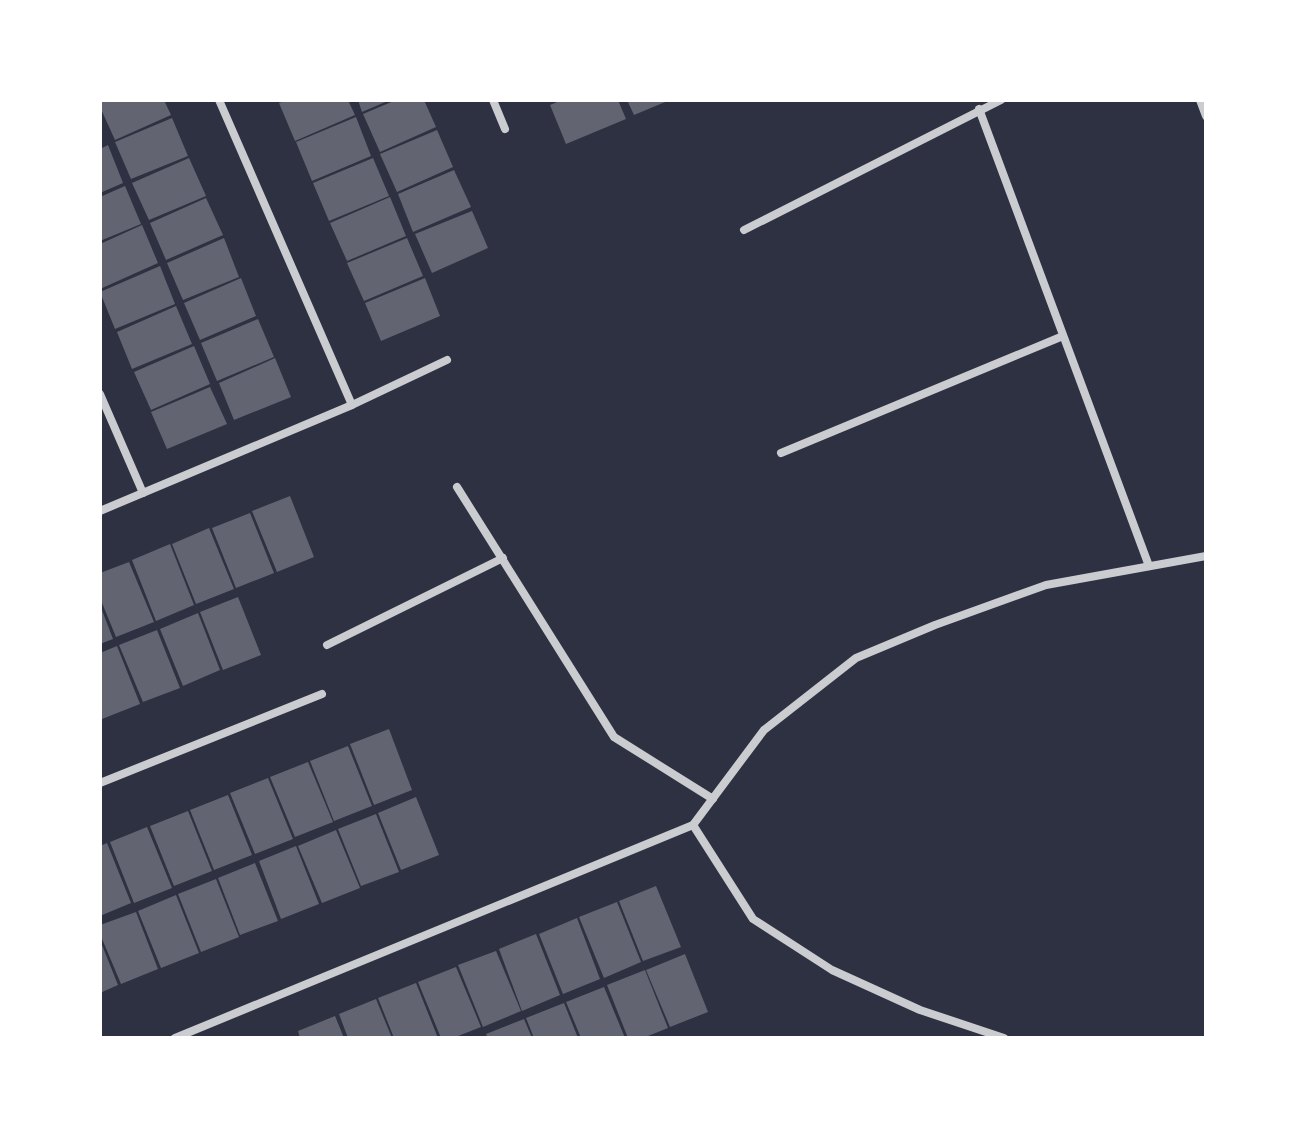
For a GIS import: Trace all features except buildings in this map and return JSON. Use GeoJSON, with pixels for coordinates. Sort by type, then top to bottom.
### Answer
{"type":"FeatureCollection","features":[{"type":"Feature","properties":{"kind":"street"},"geometry":{"type":"LineString","coordinates":[[219,100],[352,405]]}},
{"type":"Feature","properties":{"kind":"street"},"geometry":{"type":"LineString","coordinates":[[493,100],[505,129]]}},
{"type":"Feature","properties":{"kind":"street"},"geometry":{"type":"LineString","coordinates":[[744,230],[1001,100]]}},
{"type":"Feature","properties":{"kind":"street"},"geometry":{"type":"LineString","coordinates":[[1200,100],[1206,116]]}},
{"type":"Feature","properties":{"kind":"street"},"geometry":{"type":"LineString","coordinates":[[979,109],[1149,566]]}},
{"type":"Feature","properties":{"kind":"street"},"geometry":{"type":"LineString","coordinates":[[781,453],[1063,336]]}},
{"type":"Feature","properties":{"kind":"street"},"geometry":{"type":"LineString","coordinates":[[100,511],[352,405],[447,360]]}},
{"type":"Feature","properties":{"kind":"street"},"geometry":{"type":"LineString","coordinates":[[100,394],[143,493]]}},
{"type":"Feature","properties":{"kind":"street"},"geometry":{"type":"LineString","coordinates":[[457,487],[614,737],[713,799]]}},
{"type":"Feature","properties":{"kind":"street"},"geometry":{"type":"LineString","coordinates":[[175,1038],[693,825],[764,730],[856,658],[935,625],[1046,585],[1206,556]]}},
{"type":"Feature","properties":{"kind":"street"},"geometry":{"type":"LineString","coordinates":[[327,645],[503,558]]}},
{"type":"Feature","properties":{"kind":"street"},"geometry":{"type":"LineString","coordinates":[[100,783],[322,694]]}},
{"type":"Feature","properties":{"kind":"street"},"geometry":{"type":"LineString","coordinates":[[693,825],[753,919],[832,970],[920,1010],[1004,1038]]}}]}
